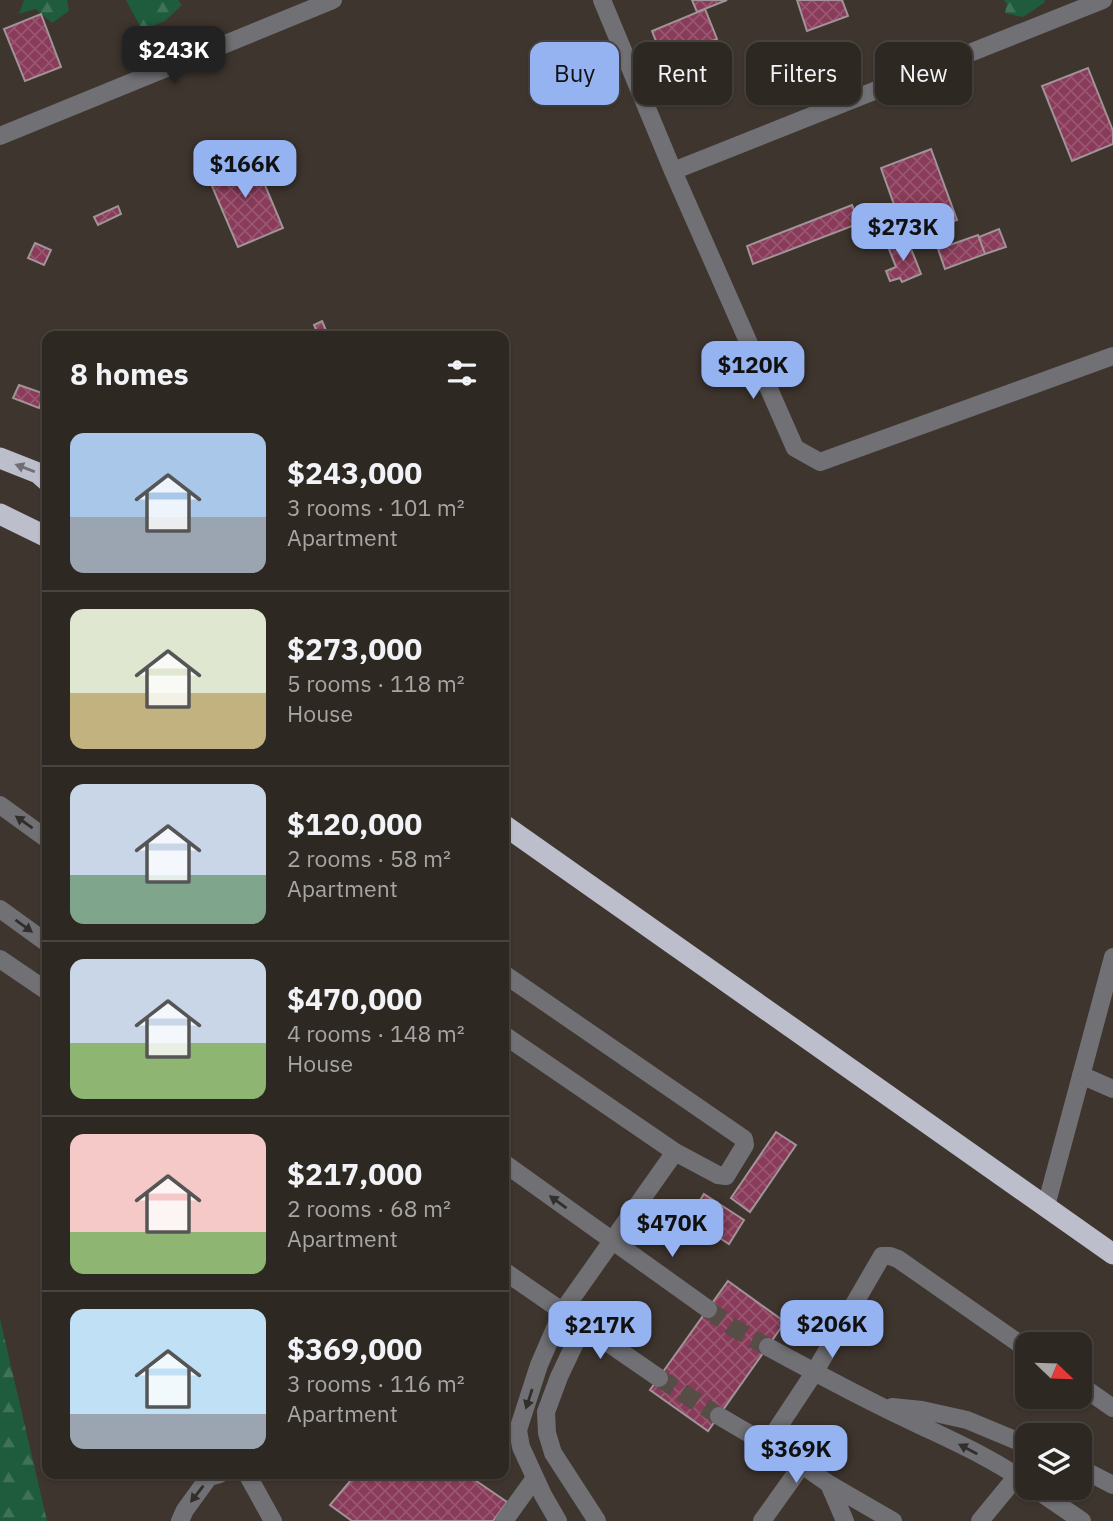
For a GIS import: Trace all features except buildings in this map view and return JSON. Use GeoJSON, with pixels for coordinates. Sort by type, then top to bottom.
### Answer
{"type":"FeatureCollection","features":[{"type":"Feature","properties":{"kind":"highway"},"geometry":{"type":"LineString","coordinates":[[0,458],[42,477]]}},
{"type":"Feature","properties":{"kind":"highway"},"geometry":{"type":"LineString","coordinates":[[0,514],[42,535]]}},
{"type":"Feature","properties":{"kind":"highway"},"geometry":{"type":"LineString","coordinates":[[509,829],[1113,1254]]}},
{"type":"Feature","properties":{"kind":"street"},"geometry":{"type":"LineString","coordinates":[[0,136],[333,0]]}},
{"type":"Feature","properties":{"kind":"street"},"geometry":{"type":"LineString","coordinates":[[602,0],[673,171],[795,448],[820,462],[1113,356]]}},
{"type":"Feature","properties":{"kind":"street"},"geometry":{"type":"LineString","coordinates":[[673,171],[1068,6],[1103,0]]}},
{"type":"Feature","properties":{"kind":"street"},"geometry":{"type":"LineString","coordinates":[[0,805],[42,835]]}},
{"type":"Feature","properties":{"kind":"street"},"geometry":{"type":"LineString","coordinates":[[0,909],[42,939]]}},
{"type":"Feature","properties":{"kind":"street"},"geometry":{"type":"LineString","coordinates":[[1046,1206],[1113,957]]}},
{"type":"Feature","properties":{"kind":"street"},"geometry":{"type":"LineString","coordinates":[[0,959],[42,988]]}},
{"type":"Feature","properties":{"kind":"street"},"geometry":{"type":"LineString","coordinates":[[509,977],[744,1139],[745,1145],[726,1176],[722,1176],[675,1152],[509,1038]]}},
{"type":"Feature","properties":{"kind":"street"},"geometry":{"type":"LineString","coordinates":[[1081,1075],[1113,1089]]}},
{"type":"Feature","properties":{"kind":"street"},"geometry":{"type":"LineString","coordinates":[[558,1521],[521,1447],[518,1430],[539,1365],[562,1312],[675,1152]]}},
{"type":"Feature","properties":{"kind":"street"},"geometry":{"type":"LineString","coordinates":[[509,1167],[709,1309]]}},
{"type":"Feature","properties":{"kind":"street"},"geometry":{"type":"LineString","coordinates":[[767,1444],[814,1373],[882,1256],[898,1259],[1015,1341]]}},
{"type":"Feature","properties":{"kind":"street"},"geometry":{"type":"LineString","coordinates":[[509,1275],[659,1378]]}},
{"type":"Feature","properties":{"kind":"street"},"geometry":{"type":"LineString","coordinates":[[583,1326],[546,1412],[547,1433],[553,1453],[595,1520]]}},
{"type":"Feature","properties":{"kind":"street"},"geometry":{"type":"LineString","coordinates":[[768,1347],[814,1373],[1015,1471]]}},
{"type":"Feature","properties":{"kind":"street"},"geometry":{"type":"LineString","coordinates":[[1092,1393],[1113,1408]]}},
{"type":"Feature","properties":{"kind":"street"},"geometry":{"type":"LineString","coordinates":[[878,1405],[922,1410],[967,1420],[1015,1440]]}},
{"type":"Feature","properties":{"kind":"street"},"geometry":{"type":"LineString","coordinates":[[719,1416],[893,1521]]}},
{"type":"Feature","properties":{"kind":"street"},"geometry":{"type":"LineString","coordinates":[[762,1521],[802,1465]]}},
{"type":"Feature","properties":{"kind":"street"},"geometry":{"type":"LineString","coordinates":[[1092,1474],[1113,1485]]}},
{"type":"Feature","properties":{"kind":"street"},"geometry":{"type":"LineString","coordinates":[[504,1521],[535,1478]]}},
{"type":"Feature","properties":{"kind":"street"},"geometry":{"type":"LineString","coordinates":[[180,1521],[208,1479]]}},
{"type":"Feature","properties":{"kind":"street"},"geometry":{"type":"LineString","coordinates":[[250,1479],[273,1521]]}},
{"type":"Feature","properties":{"kind":"street"},"geometry":{"type":"LineString","coordinates":[[829,1484],[845,1521]]}},
{"type":"Feature","properties":{"kind":"street"},"geometry":{"type":"LineString","coordinates":[[980,1521],[1015,1484]]}},
{"type":"Feature","properties":{"kind":"street"},"geometry":{"type":"LineString","coordinates":[[1051,1500],[1082,1521]]}},
{"type":"Feature","properties":{"kind":"green space"},"geometry":{"type":"Polygon","coordinates":[[[24,0],[67,0],[69,11],[52,23],[36,9],[19,14],[24,0]]]}},
{"type":"Feature","properties":{"kind":"green space"},"geometry":{"type":"Polygon","coordinates":[[[126,0],[178,0],[182,5],[165,21],[142,30],[126,0]]]}},
{"type":"Feature","properties":{"kind":"green space"},"geometry":{"type":"Polygon","coordinates":[[[1004,0],[1045,0],[1023,17],[1005,13],[1007,4],[1004,0]]]}},
{"type":"Feature","properties":{"kind":"green space"},"geometry":{"type":"Polygon","coordinates":[[[0,1319],[47,1521],[0,1521],[0,1319]]]}},
{"type":"Feature","properties":{"kind":"tunnel"},"geometry":{"type":"LineString","coordinates":[[708,1309],[735,1329],[768,1347]]}},
{"type":"Feature","properties":{"kind":"tunnel"},"geometry":{"type":"LineString","coordinates":[[659,1378],[719,1416]]}}]}
